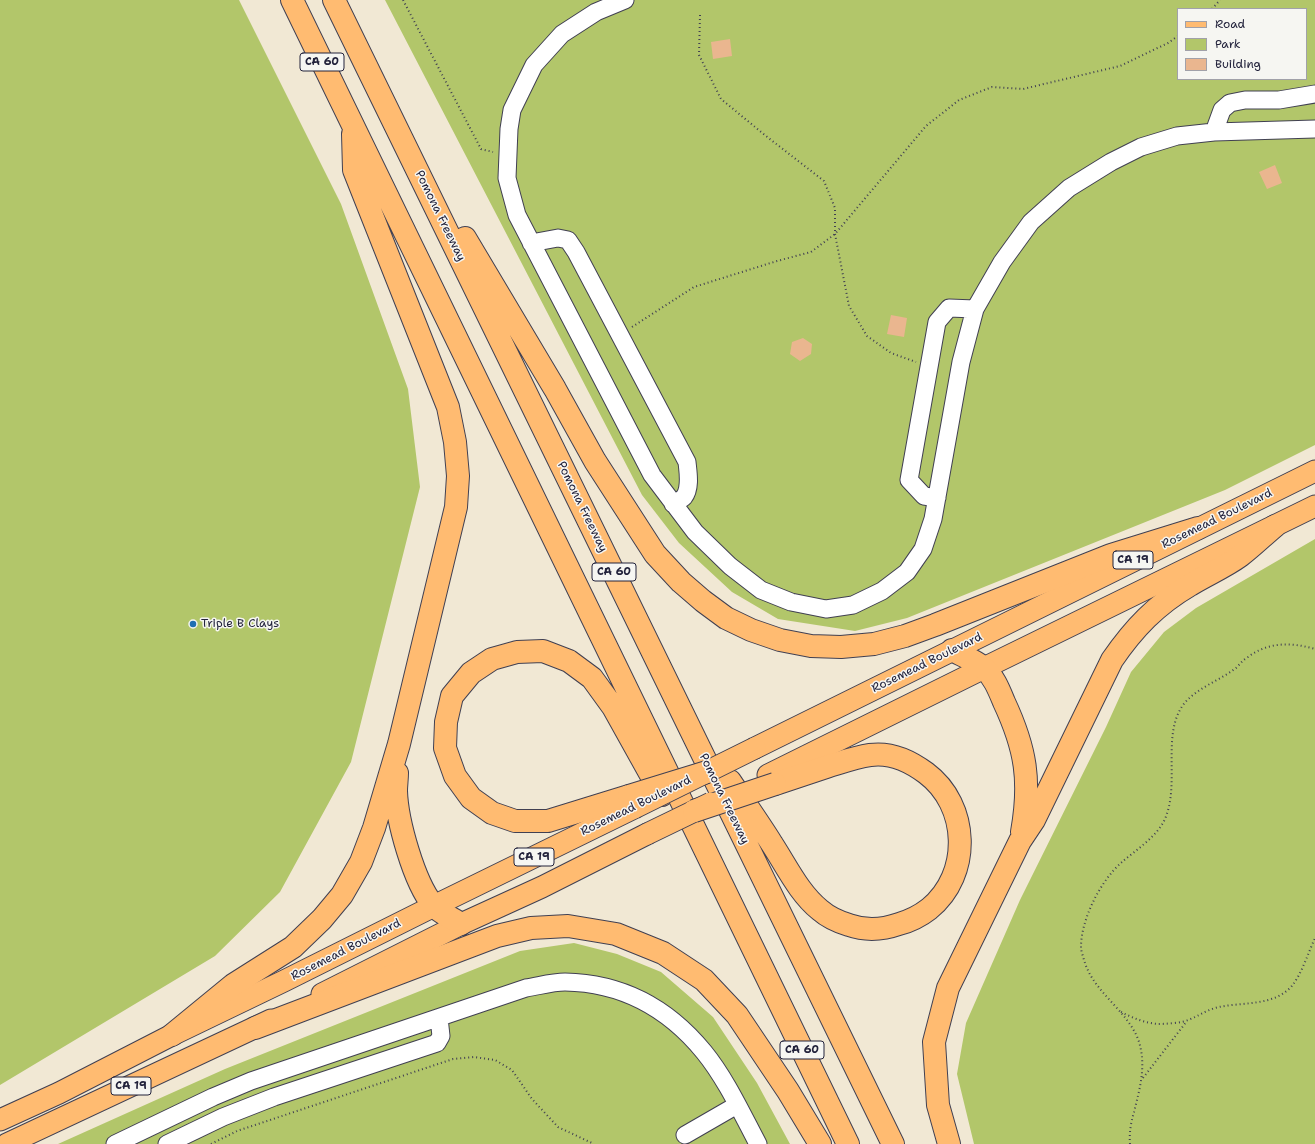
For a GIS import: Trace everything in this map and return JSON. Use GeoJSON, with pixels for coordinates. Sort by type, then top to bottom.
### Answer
{"type":"FeatureCollection","features":[{"type":"Feature","properties":{"kind":"highway","name":"CA 60"},"geometry":{"type":"LineString","coordinates":[[292,0],[848,1144]]}},
{"type":"Feature","properties":{"kind":"highway","name":"Pomona Freeway"},"geometry":{"type":"LineString","coordinates":[[334,0],[893,1144]]}},
{"type":"Feature","properties":{"kind":"highway"},"geometry":{"type":"LineString","coordinates":[[384,103],[555,389],[596,461],[655,554],[681,582],[703,602],[726,618],[751,630],[780,640],[811,646],[841,648],[874,644],[905,636],[935,625],[1111,555],[1198,528]]}},
{"type":"Feature","properties":{"kind":"highway"},"geometry":{"type":"LineString","coordinates":[[172,1035],[233,985],[292,947],[322,919],[342,895],[362,862],[374,828],[399,744],[456,506],[457,469],[455,442],[446,402],[354,170],[352,124]]}},
{"type":"Feature","properties":{"kind":"highway"},"geometry":{"type":"LineString","coordinates":[[949,1144],[938,1105],[934,1042],[948,988],[1020,841],[1034,820],[1112,660],[1128,637],[1145,618],[1167,600],[1189,585],[1240,557],[1275,526]]}},
{"type":"Feature","properties":{"kind":"highway"},"geometry":{"type":"LineString","coordinates":[[952,650],[984,668],[994,680],[1014,722],[1023,753],[1027,787],[1025,815],[1020,841]]}},
{"type":"Feature","properties":{"kind":"highway"},"geometry":{"type":"LineString","coordinates":[[707,772],[632,802],[548,821],[515,821],[492,813],[471,798],[455,776],[445,748],[446,722],[452,696],[471,673],[492,659],[517,652],[544,651],[569,661],[592,678],[612,707],[756,957]]}},
{"type":"Feature","properties":{"kind":"highway"},"geometry":{"type":"LineString","coordinates":[[674,697],[772,844],[793,879],[820,910],[837,921],[854,927],[871,930],[890,928],[912,920],[929,909],[943,894],[952,878],[958,862],[960,841],[957,818],[949,798],[935,780],[915,764],[894,756],[871,755],[850,759],[771,780],[694,811]]}},
{"type":"Feature","properties":{"kind":"highway"},"geometry":{"type":"LineString","coordinates":[[399,744],[396,791],[401,825],[412,863],[422,888],[434,906],[461,924]]}},
{"type":"Feature","properties":{"kind":"highway"},"geometry":{"type":"LineString","coordinates":[[255,1028],[497,936],[531,928],[568,926],[616,934],[663,953],[704,980],[738,1015],[820,1144]]}},
{"type":"Feature","properties":{"kind":"main road","name":"Rosemead Boulevard"},"geometry":{"type":"LineString","coordinates":[[707,772],[1315,471]]}},
{"type":"Feature","properties":{"kind":"main road","name":"CA 19"},"geometry":{"type":"LineString","coordinates":[[771,780],[984,668],[1315,506]]}},
{"type":"Feature","properties":{"kind":"main road","name":"Rosemead Boulevard"},"geometry":{"type":"LineString","coordinates":[[0,1120],[59,1093],[172,1035],[434,906],[632,802]]}},
{"type":"Feature","properties":{"kind":"main road","name":"CA 19"},"geometry":{"type":"LineString","coordinates":[[7,1144],[255,1028],[461,924],[542,887],[694,811]]}},
{"type":"Feature","properties":{"kind":"lane"},"geometry":{"type":"LineString","coordinates":[[625,0],[596,12],[562,34],[534,66],[512,110],[507,178],[517,215],[652,474],[673,504],[695,532],[730,566],[761,590],[791,602],[826,609],[854,605],[882,591],[907,572],[923,549],[933,519],[961,362],[975,309],[1002,262],[1031,222],[1069,188],[1111,162],[1141,147],[1177,136],[1214,132],[1315,129]]}},
{"type":"Feature","properties":{"kind":"lane"},"geometry":{"type":"LineString","coordinates":[[1214,132],[1222,110],[1230,103],[1246,100],[1279,100],[1315,94]]}},
{"type":"Feature","properties":{"kind":"lane"},"geometry":{"type":"LineString","coordinates":[[531,243],[558,238],[568,240],[576,252],[687,462],[689,476],[687,490],[684,498],[673,504]]}},
{"type":"Feature","properties":{"kind":"lane"},"geometry":{"type":"LineString","coordinates":[[937,498],[924,496],[909,480],[937,322],[949,308],[975,309]]}},
{"type":"Feature","properties":{"kind":"lane"},"geometry":{"type":"LineString","coordinates":[[115,1144],[213,1097],[251,1081],[526,988],[564,982],[600,985],[630,995],[656,1007],[684,1029],[705,1053],[737,1105],[758,1144]]}},
{"type":"Feature","properties":{"kind":"lane"},"geometry":{"type":"LineString","coordinates":[[165,1121],[170,1142],[223,1117],[274,1097],[438,1043],[441,1036],[439,1018]]}},
{"type":"Feature","properties":{"kind":"lane"},"geometry":{"type":"LineString","coordinates":[[300,1065],[306,1086]]}},
{"type":"Feature","properties":{"kind":"lane"},"geometry":{"type":"LineString","coordinates":[[685,1135],[737,1105]]}},
{"type":"Feature","properties":{"kind":"path"},"geometry":{"type":"LineString","coordinates":[[403,0],[481,149],[508,155]]}},
{"type":"Feature","properties":{"kind":"path"},"geometry":{"type":"LineString","coordinates":[[1213,8],[1220,0]]}},
{"type":"Feature","properties":{"kind":"path"},"geometry":{"type":"LineString","coordinates":[[700,15],[699,55],[721,99],[766,136],[824,180],[836,208],[835,234],[849,306],[867,336],[891,354],[929,367]]}},
{"type":"Feature","properties":{"kind":"path"},"geometry":{"type":"LineString","coordinates":[[620,335],[694,287],[777,261],[812,252],[835,234],[926,126],[959,100],[992,87],[1023,89],[1120,66],[1168,43],[1177,37]]}},
{"type":"Feature","properties":{"kind":"path"},"geometry":{"type":"LineString","coordinates":[[1130,1144],[1131,1124],[1142,1080],[1142,1059],[1137,1039],[1130,1024],[1103,994],[1092,978],[1085,963],[1081,947],[1085,925],[1094,898],[1106,879],[1163,823],[1171,798],[1174,729],[1177,717],[1183,705],[1194,694],[1235,668],[1260,649],[1275,644],[1302,645],[1315,648]]}},
{"type":"Feature","properties":{"kind":"path"},"geometry":{"type":"LineString","coordinates":[[1120,1012],[1138,1020],[1158,1024],[1187,1021],[1218,1007],[1259,1002],[1276,998],[1291,987],[1301,971],[1315,938]]}},
{"type":"Feature","properties":{"kind":"path"},"geometry":{"type":"LineString","coordinates":[[1142,1080],[1187,1021]]}},
{"type":"Feature","properties":{"kind":"path"},"geometry":{"type":"LineString","coordinates":[[211,1144],[237,1131],[453,1060],[474,1057],[495,1060],[512,1070],[532,1099],[558,1127],[594,1144]]}},
{"type":"Feature","properties":{"kind":"green space","name":"Triple B Clays"},"geometry":{"type":"Polygon","coordinates":[[[0,0],[239,0],[341,204],[408,389],[420,487],[351,762],[280,892],[215,956],[0,1085],[0,0]]]}},
{"type":"Feature","properties":{"kind":"green space"},"geometry":{"type":"Polygon","coordinates":[[[385,0],[1315,0],[1315,445],[1225,490],[907,618],[855,631],[778,619],[732,592],[679,543],[642,495],[385,0]]]}},
{"type":"Feature","properties":{"kind":"green space"},"geometry":{"type":"Polygon","coordinates":[[[1315,539],[1315,1144],[974,1144],[957,1074],[966,1023],[1020,900],[1106,727],[1131,672],[1164,632],[1196,608],[1315,539]]]}},
{"type":"Feature","properties":{"kind":"green space"},"geometry":{"type":"Polygon","coordinates":[[[574,943],[617,954],[661,972],[713,1017],[757,1083],[790,1144],[58,1144],[225,1069],[520,951],[574,943]]]}},
{"type":"Feature","properties":{"kind":"building"},"geometry":{"type":"Polygon","coordinates":[[[730,39],[732,56],[713,59],[711,42],[730,39]]]}},
{"type":"Feature","properties":{"kind":"building"},"geometry":{"type":"Polygon","coordinates":[[[1275,165],[1282,183],[1267,189],[1259,172],[1275,165]]]}},
{"type":"Feature","properties":{"kind":"building"},"geometry":{"type":"Polygon","coordinates":[[[891,315],[907,318],[904,337],[887,334],[891,315]]]}},
{"type":"Feature","properties":{"kind":"building"},"geometry":{"type":"Polygon","coordinates":[[[803,338],[812,344],[811,354],[800,361],[790,354],[792,342],[803,338]]]}},
{"type":"Feature","properties":{"kind":"place","name":"Triple B Clays"},"geometry":{"type":"Point","coordinates":[193,624]}}]}
